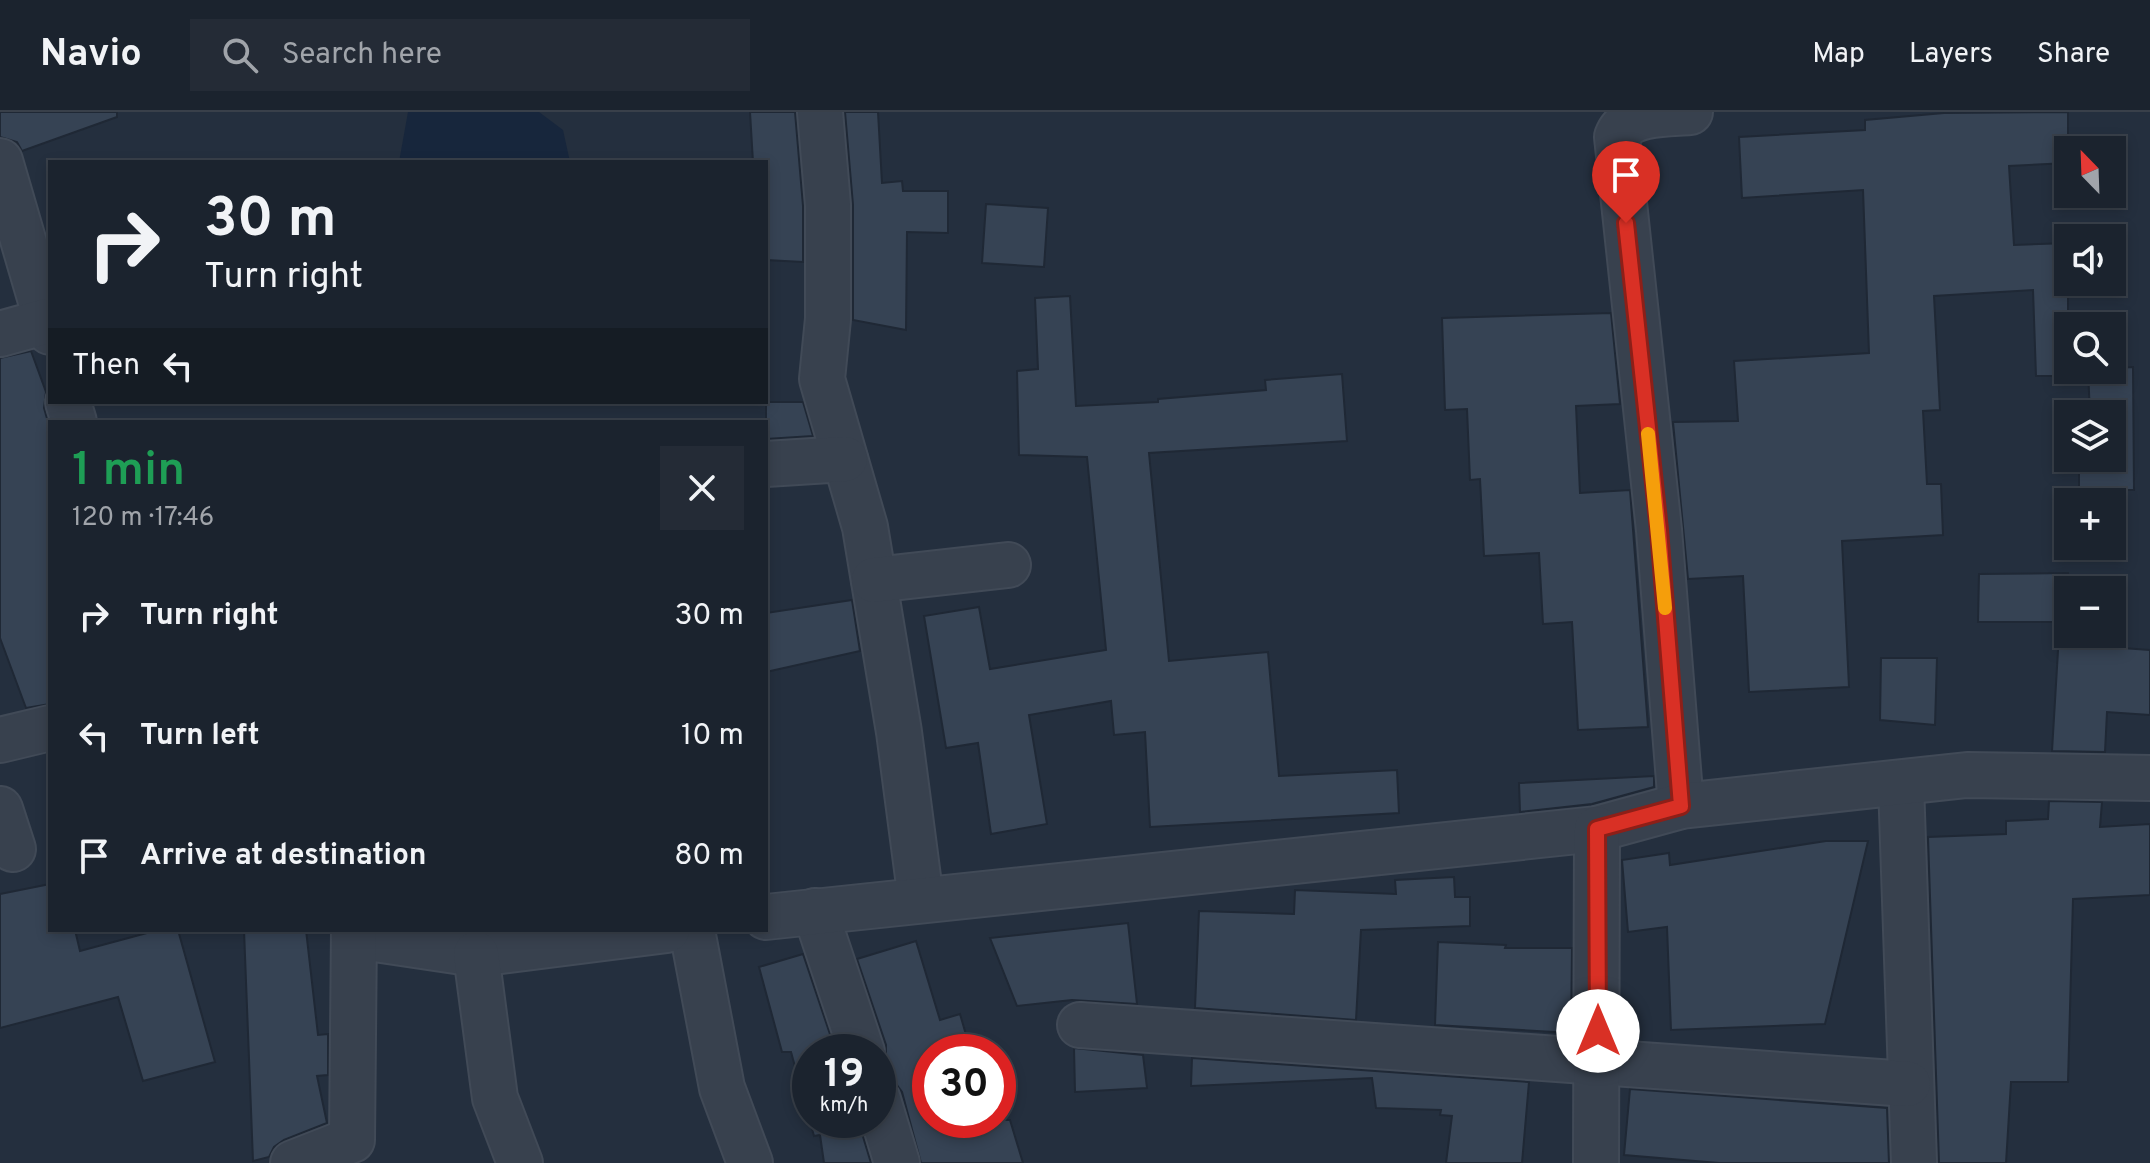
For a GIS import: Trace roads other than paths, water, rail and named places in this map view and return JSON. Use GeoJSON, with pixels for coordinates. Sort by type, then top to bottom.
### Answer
{"type":"FeatureCollection","features":[{"type":"Feature","properties":{"kind":"street"},"geometry":{"type":"LineString","coordinates":[[820,112],[828,205],[828,305],[822,379],[865,527],[899,732],[921,900]]}},
{"type":"Feature","properties":{"kind":"street"},"geometry":{"type":"LineString","coordinates":[[1681,806],[1659,530],[1617,137],[1621,124],[1632,116],[1690,112]]}},
{"type":"Feature","properties":{"kind":"street"},"geometry":{"type":"LineString","coordinates":[[0,161],[48,323]]}},
{"type":"Feature","properties":{"kind":"street"},"geometry":{"type":"LineString","coordinates":[[0,334],[48,326]]}},
{"type":"Feature","properties":{"kind":"street"},"geometry":{"type":"LineString","coordinates":[[768,464],[845,459]]}},
{"type":"Feature","properties":{"kind":"street"},"geometry":{"type":"LineString","coordinates":[[874,580],[1008,565]]}},
{"type":"Feature","properties":{"kind":"street"},"geometry":{"type":"LineString","coordinates":[[0,740],[48,728]]}},
{"type":"Feature","properties":{"kind":"street"},"geometry":{"type":"LineString","coordinates":[[768,917],[1597,829],[1681,806],[1967,775],[2150,778]]}},
{"type":"Feature","properties":{"kind":"street"},"geometry":{"type":"LineString","coordinates":[[1901,784],[1908,1084],[1914,1163]]}},
{"type":"Feature","properties":{"kind":"street"},"geometry":{"type":"LineString","coordinates":[[1596,1163],[1597,829]]}},
{"type":"Feature","properties":{"kind":"street"},"geometry":{"type":"LineString","coordinates":[[815,911],[856,1034]]}},
{"type":"Feature","properties":{"kind":"street"},"geometry":{"type":"LineString","coordinates":[[293,1163],[352,1140],[354,933],[476,954],[651,932]]}},
{"type":"Feature","properties":{"kind":"street"},"geometry":{"type":"LineString","coordinates":[[692,932],[722,1088],[750,1163]]}},
{"type":"Feature","properties":{"kind":"street"},"geometry":{"type":"LineString","coordinates":[[476,954],[495,1098],[520,1163]]}},
{"type":"Feature","properties":{"kind":"street"},"geometry":{"type":"LineString","coordinates":[[1080,1025],[1908,1084]]}},
{"type":"Feature","properties":{"kind":"street"},"geometry":{"type":"LineString","coordinates":[[889,1138],[897,1163]]}},
{"type":"Feature","properties":{"kind":"water"},"geometry":{"type":"Polygon","coordinates":[[[408,112],[539,112],[563,130],[570,160],[399,160],[408,112]]]}}]}
